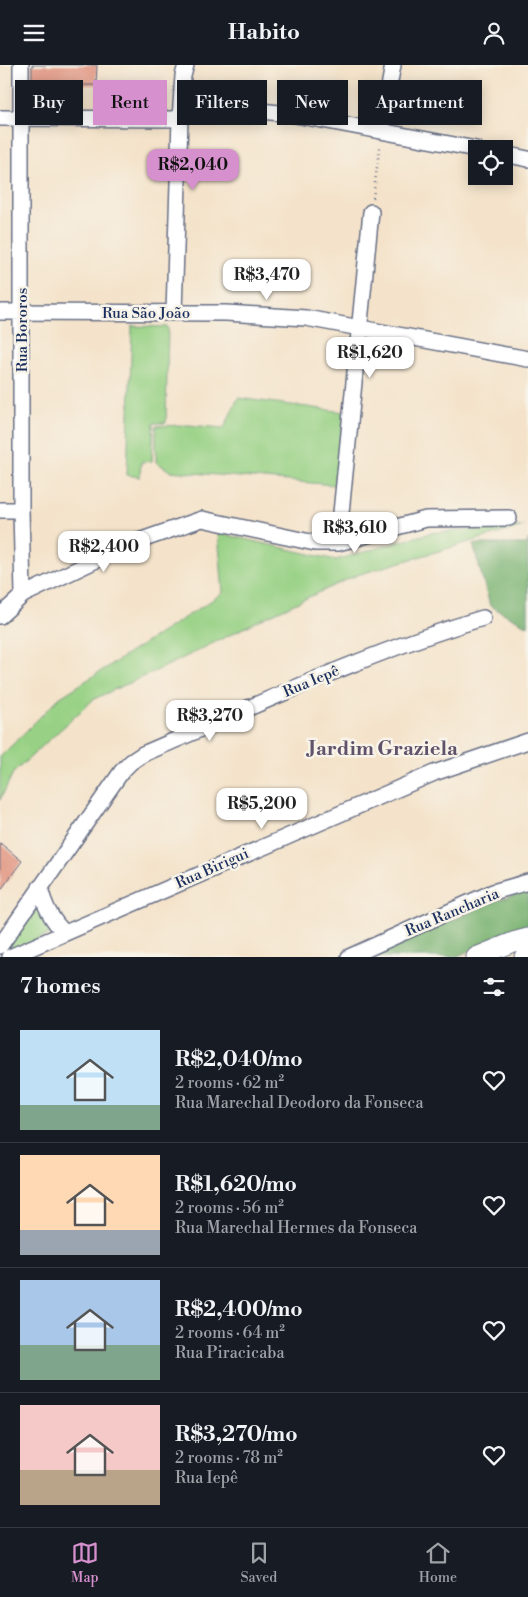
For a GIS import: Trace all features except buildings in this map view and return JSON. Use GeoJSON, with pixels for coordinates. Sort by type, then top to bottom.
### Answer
{"type":"FeatureCollection","features":[{"type":"Feature","properties":{"kind":"main road"},"geometry":{"type":"LineString","coordinates":[[476,957],[528,938]]}},
{"type":"Feature","properties":{"kind":"main road"},"geometry":{"type":"LineString","coordinates":[[524,957],[528,956]]}},
{"type":"Feature","properties":{"kind":"street","name":"Rua Bororos"},"geometry":{"type":"LineString","coordinates":[[22,65],[22,80]]}},
{"type":"Feature","properties":{"kind":"street"},"geometry":{"type":"LineString","coordinates":[[184,80],[186,65]]}},
{"type":"Feature","properties":{"kind":"street"},"geometry":{"type":"LineString","coordinates":[[381,131],[393,65]]}},
{"type":"Feature","properties":{"kind":"street"},"geometry":{"type":"LineString","coordinates":[[267,111],[290,113],[468,147]]}},
{"type":"Feature","properties":{"kind":"street"},"geometry":{"type":"LineString","coordinates":[[0,118],[15,118]]}},
{"type":"Feature","properties":{"kind":"street"},"geometry":{"type":"LineString","coordinates":[[83,118],[177,119]]}},
{"type":"Feature","properties":{"kind":"street","name":"Rua Bororos"},"geometry":{"type":"LineString","coordinates":[[21,125],[21,510],[23,595]]}},
{"type":"Feature","properties":{"kind":"street"},"geometry":{"type":"LineString","coordinates":[[174,313],[180,125]]}},
{"type":"Feature","properties":{"kind":"street"},"geometry":{"type":"LineString","coordinates":[[513,156],[528,159]]}},
{"type":"Feature","properties":{"kind":"street"},"geometry":{"type":"LineString","coordinates":[[338,543],[372,212]]}},
{"type":"Feature","properties":{"kind":"street","name":"Rua São João"},"geometry":{"type":"LineString","coordinates":[[0,312],[226,313],[306,318],[528,359]]}},
{"type":"Feature","properties":{"kind":"street"},"geometry":{"type":"LineString","coordinates":[[0,510],[21,510]]}},
{"type":"Feature","properties":{"kind":"street"},"geometry":{"type":"LineString","coordinates":[[0,616],[23,595],[130,544],[202,519],[315,543],[338,543],[426,519],[510,518]]}},
{"type":"Feature","properties":{"kind":"street","name":"Rua Iepê"},"geometry":{"type":"LineString","coordinates":[[0,946],[122,771],[131,762],[143,754],[356,662],[434,633],[483,618]]}},
{"type":"Feature","properties":{"kind":"street","name":"Rua Birigui"},"geometry":{"type":"LineString","coordinates":[[10,957],[434,773],[528,741]]}},
{"type":"Feature","properties":{"kind":"street","name":"Rua Rancharia"},"geometry":{"type":"LineString","coordinates":[[349,957],[493,892],[528,882]]}},
{"type":"Feature","properties":{"kind":"street"},"geometry":{"type":"LineString","coordinates":[[40,887],[43,903],[48,913],[56,925],[65,933]]}},
{"type":"Feature","properties":{"kind":"path"},"geometry":{"type":"LineString","coordinates":[[372,212],[381,131]]}},
{"type":"Feature","properties":{"kind":"green space"},"geometry":{"type":"Polygon","coordinates":[[[132,326],[168,327],[166,423],[154,423],[152,461],[141,462],[140,477],[127,475],[132,326]]]}},
{"type":"Feature","properties":{"kind":"green space"},"geometry":{"type":"Polygon","coordinates":[[[238,398],[345,412],[335,485],[170,471],[156,462],[156,426],[188,425],[224,428],[238,398]]]}},
{"type":"Feature","properties":{"kind":"green space"},"geometry":{"type":"Polygon","coordinates":[[[524,526],[357,575],[94,699],[13,773],[0,800],[0,757],[59,698],[223,593],[218,533],[336,560],[430,533],[524,526]]]}},
{"type":"Feature","properties":{"kind":"green space"},"geometry":{"type":"Polygon","coordinates":[[[528,539],[528,626],[490,606],[473,544],[527,544],[528,539]]]}},
{"type":"Feature","properties":{"kind":"green space"},"geometry":{"type":"Polygon","coordinates":[[[528,891],[528,929],[455,957],[370,957],[496,901],[528,891]]]}},
{"type":"Feature","properties":{"kind":"green space"},"geometry":{"type":"Polygon","coordinates":[[[38,898],[54,932],[1,956],[38,898]]]}},
{"type":"Feature","properties":{"kind":"district","name":"Jardim Graziela"},"geometry":{"type":"Point","coordinates":[383,748]}}]}
